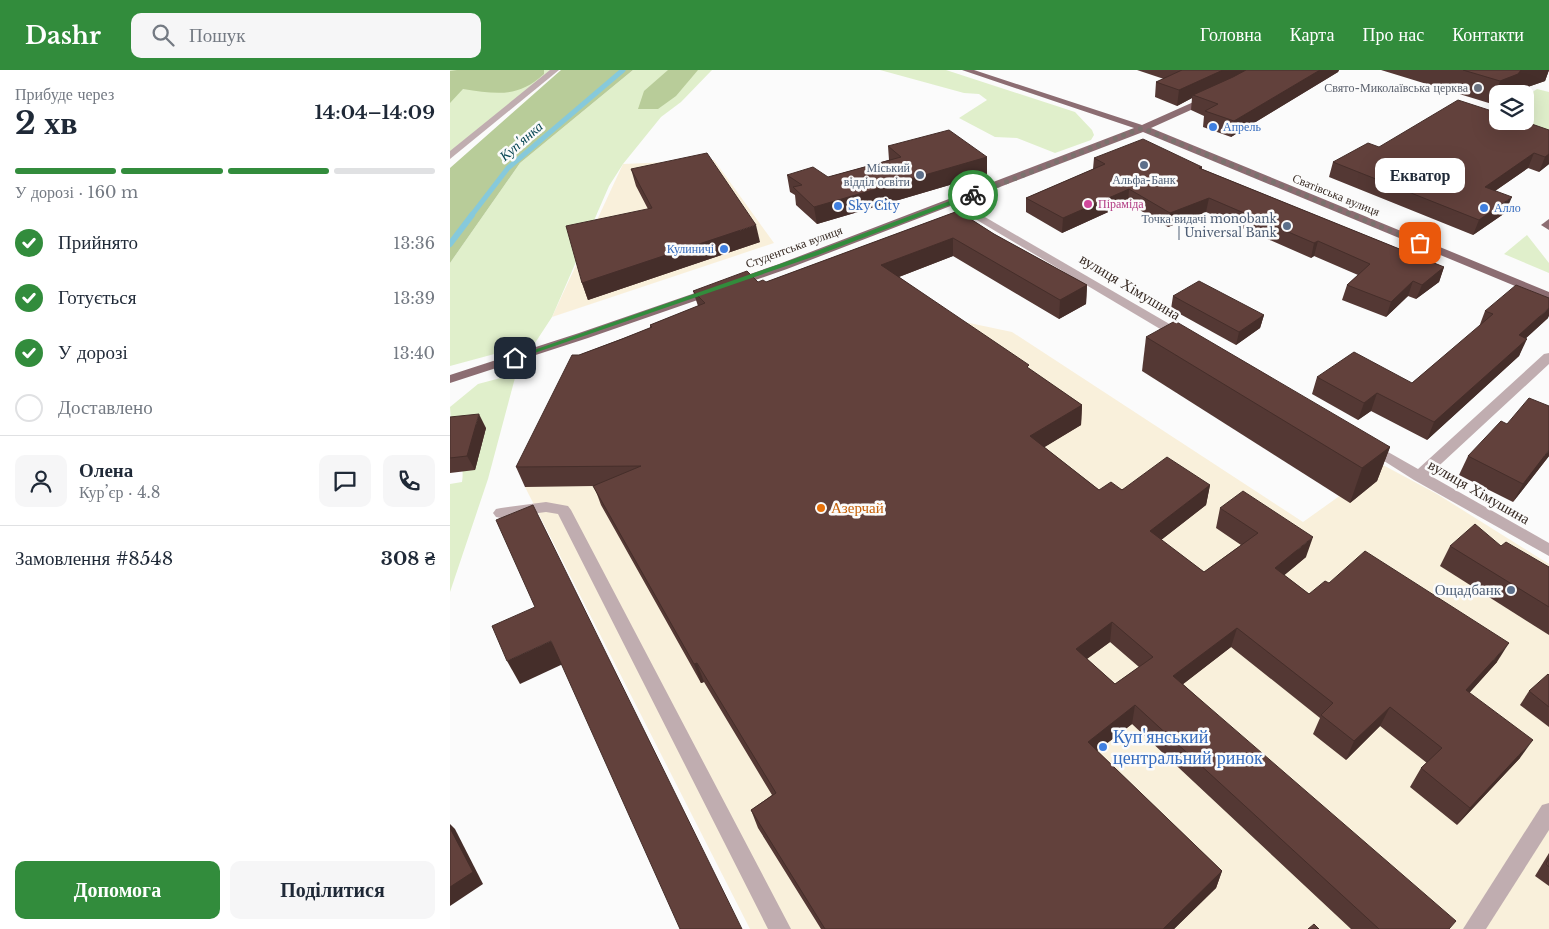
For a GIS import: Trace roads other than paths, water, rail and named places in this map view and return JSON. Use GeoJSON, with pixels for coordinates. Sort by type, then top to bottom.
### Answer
{"type":"FeatureCollection","features":[{"type":"Feature","properties":{"kind":"main road","name":"Сватівська вулиця"},"geometry":{"type":"LineString","coordinates":[[966,70],[1142,128],[1549,296]]}},
{"type":"Feature","properties":{"kind":"main road","name":"Студентська вулиця"},"geometry":{"type":"LineString","coordinates":[[450,379],[613,326],[954,202],[1142,128],[1216,95]]}},
{"type":"Feature","properties":{"kind":"main road"},"geometry":{"type":"LineString","coordinates":[[1549,222],[1546,224],[1549,228]]}},
{"type":"Feature","properties":{"kind":"street"},"geometry":{"type":"LineString","coordinates":[[450,156],[555,70]]}},
{"type":"Feature","properties":{"kind":"street","name":"вулиця Хімушина"},"geometry":{"type":"LineString","coordinates":[[954,202],[1196,345]]}},
{"type":"Feature","properties":{"kind":"street"},"geometry":{"type":"LineString","coordinates":[[1419,476],[1549,357]]}},
{"type":"Feature","properties":{"kind":"street","name":"вулиця Хімушина"},"geometry":{"type":"LineString","coordinates":[[1357,440],[1549,550]]}},
{"type":"Feature","properties":{"kind":"street"},"geometry":{"type":"LineString","coordinates":[[501,513],[546,507],[563,510],[780,929]]}},
{"type":"Feature","properties":{"kind":"street"},"geometry":{"type":"LineString","coordinates":[[1474,929],[1549,812]]}},
{"type":"Feature","properties":{"kind":"waterway","name":"Куп'янка"},"geometry":{"type":"LineString","coordinates":[[471,216],[508,168],[623,70]]}},
{"type":"Feature","properties":{"kind":"waterway","name":"Куп'янка"},"geometry":{"type":"LineString","coordinates":[[450,244],[472,215]]}},
{"type":"Feature","properties":{"kind":"place","name":"Свято-Миколаївська церква"},"geometry":{"type":"Point","coordinates":[1478,88]}},
{"type":"Feature","properties":{"kind":"place","name":"Апрель"},"geometry":{"type":"Point","coordinates":[1213,127]}},
{"type":"Feature","properties":{"kind":"place","name":"Альфа-Банк"},"geometry":{"type":"Point","coordinates":[1144,165]}},
{"type":"Feature","properties":{"kind":"place","name":"Міський відділ освіти"},"geometry":{"type":"Point","coordinates":[920,175]}},
{"type":"Feature","properties":{"kind":"place","name":"Піраміда"},"geometry":{"type":"Point","coordinates":[1088,204]}},
{"type":"Feature","properties":{"kind":"place","name":"Sky City"},"geometry":{"type":"Point","coordinates":[838,206]}},
{"type":"Feature","properties":{"kind":"place","name":"Алло"},"geometry":{"type":"Point","coordinates":[1484,208]}},
{"type":"Feature","properties":{"kind":"place","name":"Точка видачі monobank | Universal Bank"},"geometry":{"type":"Point","coordinates":[1287,226]}},
{"type":"Feature","properties":{"kind":"place","name":"Екватор"},"geometry":{"type":"Point","coordinates":[1420,243]}},
{"type":"Feature","properties":{"kind":"place","name":"Кулиничі"},"geometry":{"type":"Point","coordinates":[724,249]}},
{"type":"Feature","properties":{"kind":"place","name":"Азерчай"},"geometry":{"type":"Point","coordinates":[821,508]}},
{"type":"Feature","properties":{"kind":"place","name":"Ощадбанк"},"geometry":{"type":"Point","coordinates":[1511,590]}},
{"type":"Feature","properties":{"kind":"place","name":"Куп'янський центральний ринок"},"geometry":{"type":"Point","coordinates":[1103,747]}}]}
